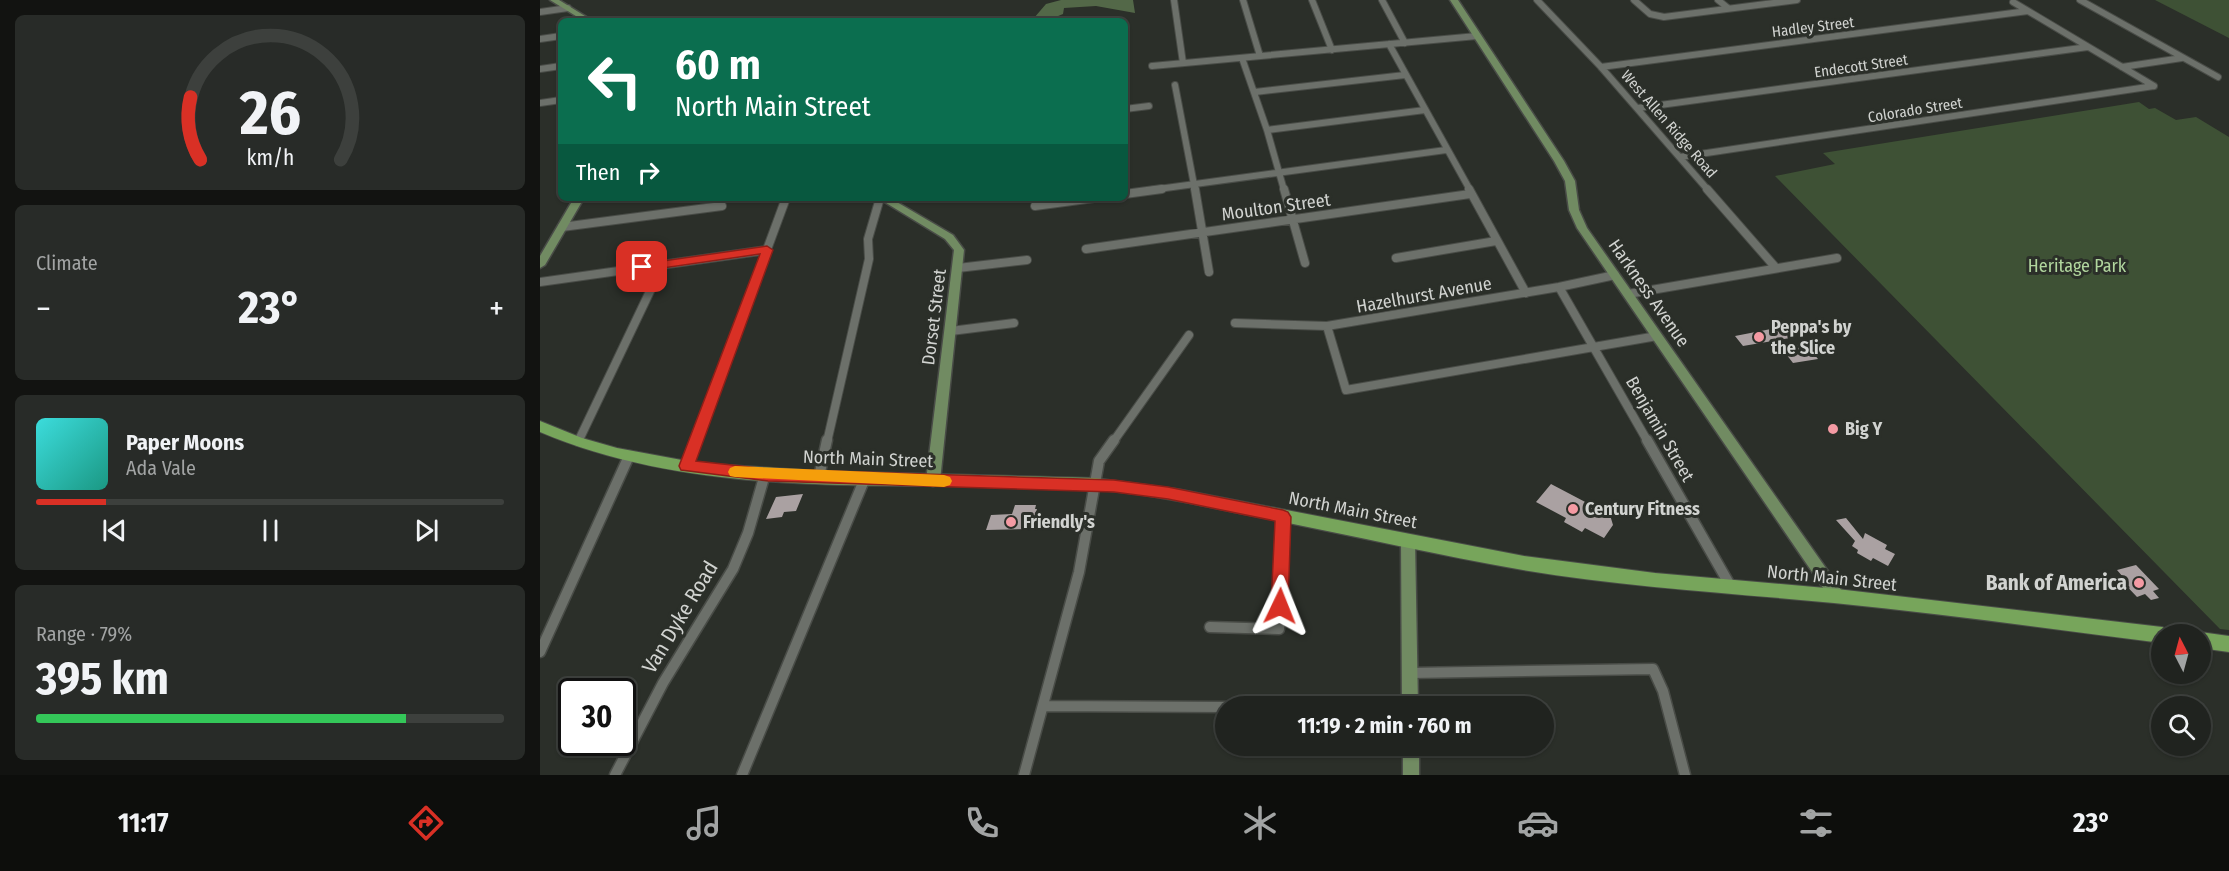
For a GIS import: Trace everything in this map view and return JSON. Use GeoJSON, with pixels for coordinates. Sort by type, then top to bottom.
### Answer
{"type":"FeatureCollection","features":[{"type":"Feature","properties":{"kind":"main road"},"geometry":{"type":"LineString","coordinates":[[554,0],[583,18]]}},
{"type":"Feature","properties":{"kind":"main road","name":"Harkness Avenue"},"geometry":{"type":"LineString","coordinates":[[1454,0],[1559,161],[1570,181],[1576,216],[1837,596]]}},
{"type":"Feature","properties":{"kind":"main road"},"geometry":{"type":"LineString","coordinates":[[540,264],[577,201]]}},
{"type":"Feature","properties":{"kind":"main road","name":"Dorset Street"},"geometry":{"type":"LineString","coordinates":[[887,201],[953,240],[959,250],[933,481]]}},
{"type":"Feature","properties":{"kind":"main road","name":"North Main Street"},"geometry":{"type":"LineString","coordinates":[[540,426],[578,442],[629,456],[687,466],[819,477],[1095,484],[1168,493],[1283,517],[1543,565],[1731,587],[1837,596],[2151,634]]}},
{"type":"Feature","properties":{"kind":"main road"},"geometry":{"type":"LineString","coordinates":[[1408,541],[1410,696]]}},
{"type":"Feature","properties":{"kind":"main road"},"geometry":{"type":"LineString","coordinates":[[2211,642],[2229,644]]}},
{"type":"Feature","properties":{"kind":"main road"},"geometry":{"type":"LineString","coordinates":[[1411,756],[1411,775]]}},
{"type":"Feature","properties":{"kind":"street"},"geometry":{"type":"LineString","coordinates":[[1174,0],[1184,63]]}},
{"type":"Feature","properties":{"kind":"street"},"geometry":{"type":"LineString","coordinates":[[1243,0],[1260,56]]}},
{"type":"Feature","properties":{"kind":"street"},"geometry":{"type":"LineString","coordinates":[[1312,0],[1332,50]]}},
{"type":"Feature","properties":{"kind":"street"},"geometry":{"type":"LineString","coordinates":[[1382,0],[1405,43]]}},
{"type":"Feature","properties":{"kind":"street","name":"West Allen Ridge Road"},"geometry":{"type":"LineString","coordinates":[[1537,0],[1638,108],[1776,268]]}},
{"type":"Feature","properties":{"kind":"street"},"geometry":{"type":"LineString","coordinates":[[1634,0],[1647,12],[1659,16],[1795,0]]}},
{"type":"Feature","properties":{"kind":"street"},"geometry":{"type":"LineString","coordinates":[[1718,0],[1728,8]]}},
{"type":"Feature","properties":{"kind":"street"},"geometry":{"type":"LineString","coordinates":[[2080,0],[2218,77]]}},
{"type":"Feature","properties":{"kind":"street"},"geometry":{"type":"LineString","coordinates":[[2013,2],[2121,67],[2182,58]]}},
{"type":"Feature","properties":{"kind":"street"},"geometry":{"type":"LineString","coordinates":[[540,12],[568,8]]}},
{"type":"Feature","properties":{"kind":"street","name":"Hadley Street"},"geometry":{"type":"LineString","coordinates":[[1601,67],[2028,11]]}},
{"type":"Feature","properties":{"kind":"street"},"geometry":{"type":"LineString","coordinates":[[540,39],[558,36]]}},
{"type":"Feature","properties":{"kind":"street"},"geometry":{"type":"LineString","coordinates":[[1152,66],[1477,36]]}},
{"type":"Feature","properties":{"kind":"street"},"geometry":{"type":"LineString","coordinates":[[1389,44],[1526,293]]}},
{"type":"Feature","properties":{"kind":"street","name":"Endecott Street"},"geometry":{"type":"LineString","coordinates":[[1638,108],[2088,47]]}},
{"type":"Feature","properties":{"kind":"street"},"geometry":{"type":"LineString","coordinates":[[1242,58],[1267,130],[1305,263]]}},
{"type":"Feature","properties":{"kind":"street"},"geometry":{"type":"LineString","coordinates":[[540,69],[558,66]]}},
{"type":"Feature","properties":{"kind":"street","name":"Colorado Street"},"geometry":{"type":"LineString","coordinates":[[1680,157],[2154,86],[2121,67]]}},
{"type":"Feature","properties":{"kind":"street"},"geometry":{"type":"LineString","coordinates":[[1255,92],[1405,75]]}},
{"type":"Feature","properties":{"kind":"street"},"geometry":{"type":"LineString","coordinates":[[1175,85],[1209,272]]}},
{"type":"Feature","properties":{"kind":"street"},"geometry":{"type":"LineString","coordinates":[[540,112],[544,103]]}},
{"type":"Feature","properties":{"kind":"street"},"geometry":{"type":"LineString","coordinates":[[1128,109],[1149,106]]}},
{"type":"Feature","properties":{"kind":"street"},"geometry":{"type":"LineString","coordinates":[[1267,130],[1425,110]]}},
{"type":"Feature","properties":{"kind":"street"},"geometry":{"type":"LineString","coordinates":[[1128,194],[1446,150]]}},
{"type":"Feature","properties":{"kind":"street","name":"Moulton Street"},"geometry":{"type":"LineString","coordinates":[[1086,249],[1470,194]]}},
{"type":"Feature","properties":{"kind":"street"},"geometry":{"type":"LineString","coordinates":[[687,466],[785,201]]}},
{"type":"Feature","properties":{"kind":"street"},"geometry":{"type":"LineString","coordinates":[[819,477],[869,259],[868,237],[881,201]]}},
{"type":"Feature","properties":{"kind":"street"},"geometry":{"type":"LineString","coordinates":[[1035,206],[1072,201]]}},
{"type":"Feature","properties":{"kind":"street"},"geometry":{"type":"LineString","coordinates":[[562,227],[722,206]]}},
{"type":"Feature","properties":{"kind":"street"},"geometry":{"type":"LineString","coordinates":[[1396,258],[1496,241]]}},
{"type":"Feature","properties":{"kind":"street"},"geometry":{"type":"LineString","coordinates":[[540,282],[767,250]]}},
{"type":"Feature","properties":{"kind":"street"},"geometry":{"type":"LineString","coordinates":[[1628,294],[1838,258]]}},
{"type":"Feature","properties":{"kind":"street"},"geometry":{"type":"LineString","coordinates":[[958,268],[1027,260]]}},
{"type":"Feature","properties":{"kind":"street"},"geometry":{"type":"LineString","coordinates":[[578,442],[663,264]]}},
{"type":"Feature","properties":{"kind":"street","name":"Hazelhurst Avenue"},"geometry":{"type":"LineString","coordinates":[[1235,323],[1327,326],[1526,293],[1615,275]]}},
{"type":"Feature","properties":{"kind":"street","name":"Benjamin Street"},"geometry":{"type":"LineString","coordinates":[[1559,287],[1731,587]]}},
{"type":"Feature","properties":{"kind":"street"},"geometry":{"type":"LineString","coordinates":[[951,331],[1014,323]]}},
{"type":"Feature","properties":{"kind":"street"},"geometry":{"type":"LineString","coordinates":[[1327,326],[1346,390],[1657,336]]}},
{"type":"Feature","properties":{"kind":"street"},"geometry":{"type":"LineString","coordinates":[[1024,775],[1079,572],[1099,461],[1189,335]]}},
{"type":"Feature","properties":{"kind":"street"},"geometry":{"type":"LineString","coordinates":[[540,652],[629,456]]}},
{"type":"Feature","properties":{"kind":"street","name":"Van Dyke Road"},"geometry":{"type":"LineString","coordinates":[[615,775],[663,683],[733,569],[748,533],[765,474]]}},
{"type":"Feature","properties":{"kind":"street"},"geometry":{"type":"LineString","coordinates":[[742,775],[865,478]]}},
{"type":"Feature","properties":{"kind":"street"},"geometry":{"type":"LineString","coordinates":[[1210,627],[1279,629],[1283,517]]}},
{"type":"Feature","properties":{"kind":"street"},"geometry":{"type":"LineString","coordinates":[[1410,673],[1653,669],[1663,691],[1685,775]]}},
{"type":"Feature","properties":{"kind":"street"},"geometry":{"type":"LineString","coordinates":[[1043,706],[1215,707]]}},
{"type":"Feature","properties":{"kind":"green space"},"geometry":{"type":"Polygon","coordinates":[[[1061,0],[1133,0],[1135,13],[1096,6],[1064,8],[1063,14],[1053,18],[1034,18],[1046,4],[1061,0]]]}},
{"type":"Feature","properties":{"kind":"green space"},"geometry":{"type":"Polygon","coordinates":[[[2155,0],[2229,0],[2229,38],[2155,0]]]}},
{"type":"Feature","properties":{"kind":"green space","name":"Heritage Park"},"geometry":{"type":"Polygon","coordinates":[[[2139,102],[2149,109],[2155,108],[2176,120],[2196,117],[2229,137],[2229,630],[2220,629],[1775,176],[1835,164],[1823,153],[2139,102]]]}},
{"type":"Feature","properties":{"kind":"building","name":"Peppa's by the Slice"},"geometry":{"type":"Polygon","coordinates":[[[1781,327],[1790,338],[1743,346],[1735,336],[1781,327]]]}},
{"type":"Feature","properties":{"kind":"building"},"geometry":{"type":"Polygon","coordinates":[[[1805,343],[1818,359],[1793,363],[1786,354],[1798,352],[1793,346],[1805,343]]]}},
{"type":"Feature","properties":{"kind":"building","name":"Century Fitness"},"geometry":{"type":"Polygon","coordinates":[[[1551,484],[1610,515],[1613,525],[1604,538],[1585,528],[1582,532],[1564,522],[1566,518],[1536,502],[1551,484]]]}},
{"type":"Feature","properties":{"kind":"building"},"geometry":{"type":"Polygon","coordinates":[[[803,494],[796,511],[784,512],[782,517],[766,519],[776,497],[803,494]]]}},
{"type":"Feature","properties":{"kind":"building","name":"Friendly's"},"geometry":{"type":"Polygon","coordinates":[[[1015,505],[1036,505],[1031,529],[986,530],[991,515],[1012,514],[1015,505]]]}},
{"type":"Feature","properties":{"kind":"building"},"geometry":{"type":"Polygon","coordinates":[[[1846,518],[1863,539],[1865,533],[1887,545],[1885,549],[1895,554],[1888,566],[1873,558],[1871,561],[1857,553],[1858,550],[1852,546],[1855,541],[1836,520],[1846,518]]]}},
{"type":"Feature","properties":{"kind":"building","name":"Bank of America"},"geometry":{"type":"Polygon","coordinates":[[[2136,565],[2159,589],[2153,591],[2159,598],[2151,600],[2145,594],[2137,597],[2119,578],[2123,577],[2117,570],[2136,565]]]}},
{"type":"Feature","properties":{"kind":"slow traffic"},"geometry":{"type":"LineString","coordinates":[[735,472],[944,481]]}},
{"type":"Feature","properties":{"kind":"place","name":"Peppa's by the Slice"},"geometry":{"type":"Point","coordinates":[1759,337]}},
{"type":"Feature","properties":{"kind":"place","name":"Big Y"},"geometry":{"type":"Point","coordinates":[1833,429]}},
{"type":"Feature","properties":{"kind":"place","name":"Century Fitness"},"geometry":{"type":"Point","coordinates":[1573,509]}},
{"type":"Feature","properties":{"kind":"place","name":"Friendly's"},"geometry":{"type":"Point","coordinates":[1011,522]}},
{"type":"Feature","properties":{"kind":"place","name":"Bank of America"},"geometry":{"type":"Point","coordinates":[2139,583]}},
{"type":"Feature","properties":{"kind":"route"},"geometry":{"type":"LineString","coordinates":[[642,267],[767,250],[687,466],[768,475],[1095,484],[1168,493],[1283,517],[1280,606]]}}]}
